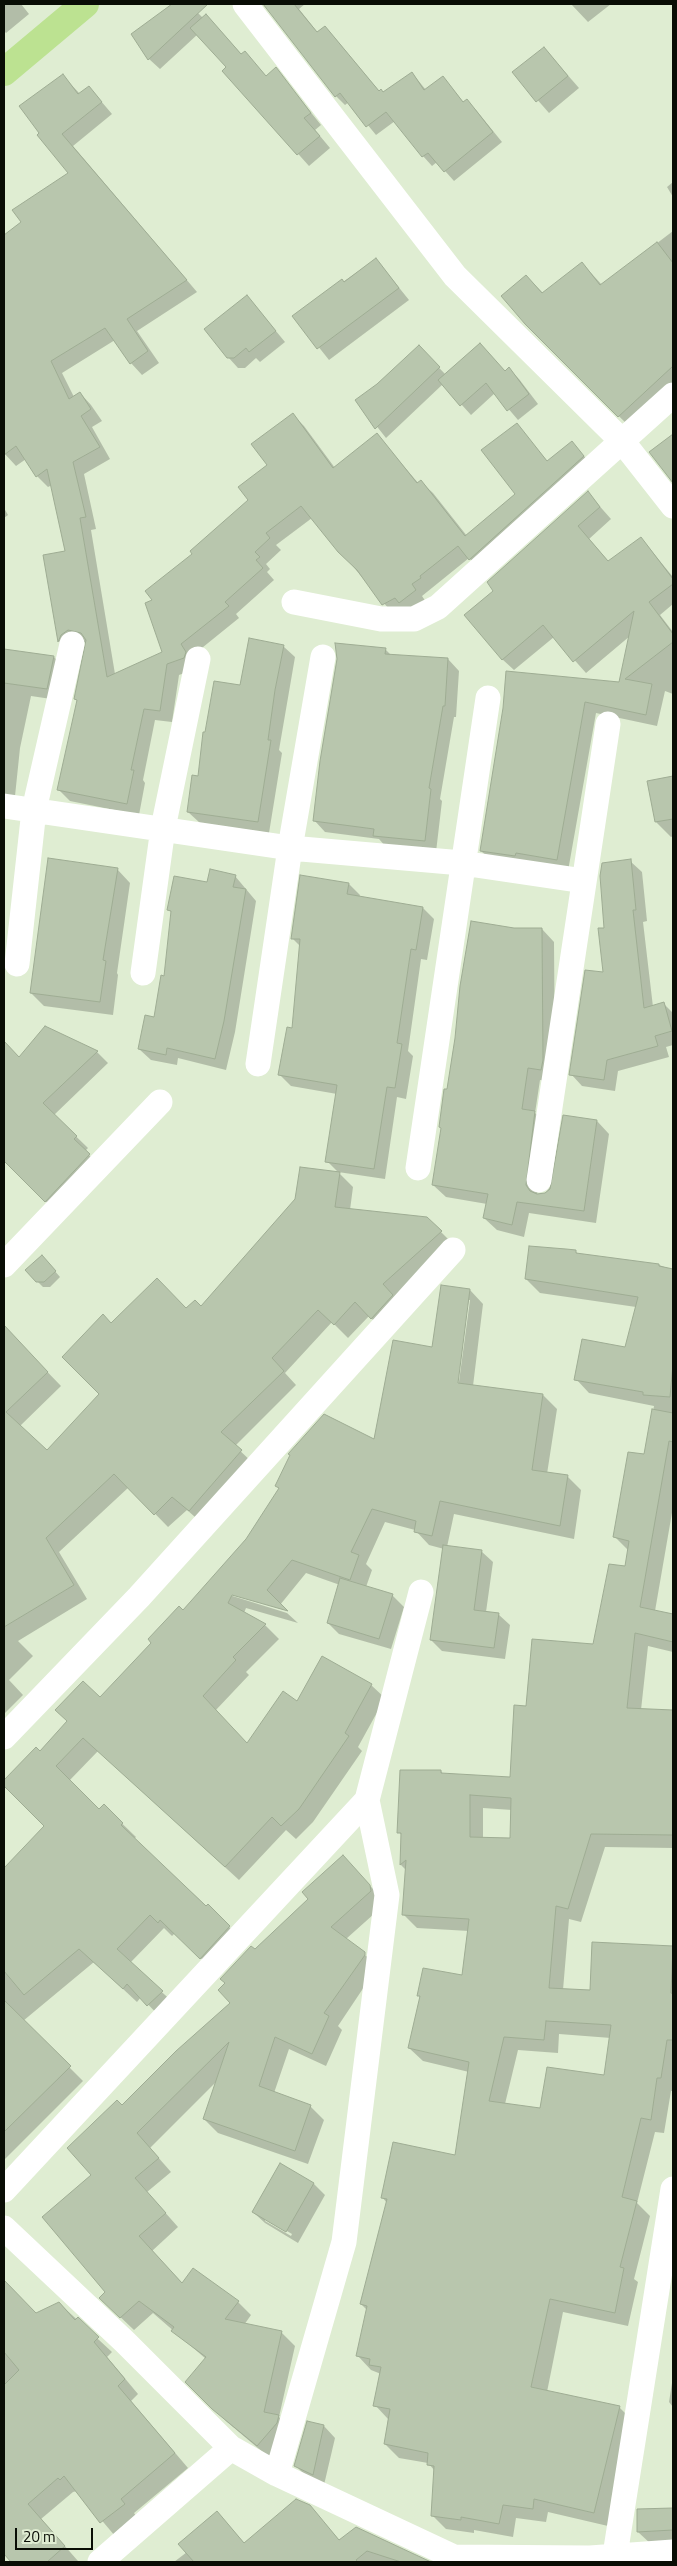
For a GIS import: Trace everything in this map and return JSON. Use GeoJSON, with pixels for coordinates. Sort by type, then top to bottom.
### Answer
{"type":"FeatureCollection","features":[{"type":"Feature","properties":{"kind":"main road"},"geometry":{"type":"LineString","coordinates":[[4,72],[85,4]]}},
{"type":"Feature","properties":{"kind":"street"},"geometry":{"type":"LineString","coordinates":[[245,4],[455,276],[622,441],[673,506]]}},
{"type":"Feature","properties":{"kind":"street"},"geometry":{"type":"LineString","coordinates":[[294,602],[381,619],[414,619],[438,607],[673,395]]}},
{"type":"Feature","properties":{"kind":"street"},"geometry":{"type":"LineString","coordinates":[[16,964],[34,810],[72,644]]}},
{"type":"Feature","properties":{"kind":"street"},"geometry":{"type":"LineString","coordinates":[[258,1064],[290,848],[323,657]]}},
{"type":"Feature","properties":{"kind":"street"},"geometry":{"type":"LineString","coordinates":[[143,973],[163,828],[198,659]]}},
{"type":"Feature","properties":{"kind":"street"},"geometry":{"type":"LineString","coordinates":[[418,1168],[488,698]]}},
{"type":"Feature","properties":{"kind":"street"},"geometry":{"type":"LineString","coordinates":[[539,1180],[608,724]]}},
{"type":"Feature","properties":{"kind":"street"},"geometry":{"type":"LineString","coordinates":[[4,806],[290,848],[462,863],[584,881]]}},
{"type":"Feature","properties":{"kind":"street"},"geometry":{"type":"LineString","coordinates":[[4,1265],[160,1102]]}},
{"type":"Feature","properties":{"kind":"street"},"geometry":{"type":"LineString","coordinates":[[4,1737],[139,1597],[454,1250]]}},
{"type":"Feature","properties":{"kind":"street"},"geometry":{"type":"LineString","coordinates":[[276,2474],[344,2242],[387,1895],[367,1800],[421,1592]]}},
{"type":"Feature","properties":{"kind":"street"},"geometry":{"type":"LineString","coordinates":[[4,2190],[367,1800]]}},
{"type":"Feature","properties":{"kind":"street"},"geometry":{"type":"LineString","coordinates":[[615,2555],[673,2189]]}},
{"type":"Feature","properties":{"kind":"street"},"geometry":{"type":"LineString","coordinates":[[4,2228],[125,2342],[230,2448],[276,2474],[454,2557],[588,2560],[615,2555],[673,2552]]}},
{"type":"Feature","properties":{"kind":"street"},"geometry":{"type":"LineString","coordinates":[[100,2562],[230,2448]]}},
{"type":"Feature","properties":{"kind":"building"},"geometry":{"type":"Polygon","coordinates":[[[172,4],[208,4],[148,60],[131,34],[172,4]]]}},
{"type":"Feature","properties":{"kind":"building"},"geometry":{"type":"Polygon","coordinates":[[[263,4],[294,4],[317,32],[325,26],[379,91],[381,89],[383,92],[412,72],[424,90],[443,76],[463,102],[467,99],[493,132],[444,172],[428,153],[422,157],[386,112],[366,127],[340,93],[335,97],[263,4]]]}},
{"type":"Feature","properties":{"kind":"building"},"geometry":{"type":"Polygon","coordinates":[[[206,14],[241,54],[245,51],[266,76],[276,67],[311,113],[304,118],[320,136],[297,155],[222,71],[226,67],[190,28],[206,14]]]}},
{"type":"Feature","properties":{"kind":"building"},"geometry":{"type":"Polygon","coordinates":[[[544,47],[568,76],[536,102],[512,72],[544,47]]]}},
{"type":"Feature","properties":{"kind":"building"},"geometry":{"type":"Polygon","coordinates":[[[63,74],[78,94],[89,86],[102,102],[62,134],[187,280],[127,319],[148,351],[130,364],[105,328],[51,361],[69,399],[80,392],[91,409],[81,416],[100,447],[73,462],[86,517],[80,518],[107,677],[162,652],[145,603],[152,600],[145,591],[192,554],[190,551],[248,500],[238,487],[267,465],[251,444],[293,413],[333,468],[377,433],[417,483],[421,480],[465,536],[515,494],[481,450],[517,423],[547,461],[572,441],[584,456],[469,560],[458,546],[420,576],[421,578],[412,584],[416,590],[399,603],[395,598],[382,605],[357,570],[338,552],[301,506],[266,533],[270,538],[255,552],[260,557],[256,560],[263,568],[225,602],[229,606],[181,644],[186,652],[184,658],[167,664],[160,711],[144,709],[131,770],[134,770],[127,804],[57,790],[77,700],[74,699],[86,640],[81,633],[68,630],[61,635],[58,642],[43,555],[65,551],[47,469],[36,477],[16,446],[4,455],[4,235],[21,222],[12,210],[68,173],[37,135],[39,133],[19,106],[63,74]]]}},
{"type":"Feature","properties":{"kind":"building"},"geometry":{"type":"Polygon","coordinates":[[[657,242],[673,263],[673,366],[618,417],[525,324],[501,296],[526,275],[542,293],[582,262],[600,285],[657,242]]]}},
{"type":"Feature","properties":{"kind":"building"},"geometry":{"type":"Polygon","coordinates":[[[376,258],[399,288],[317,349],[292,316],[342,279],[344,282],[376,258]]]}},
{"type":"Feature","properties":{"kind":"building"},"geometry":{"type":"Polygon","coordinates":[[[247,295],[276,331],[249,352],[246,348],[234,358],[227,358],[204,329],[247,295]]]}},
{"type":"Feature","properties":{"kind":"building"},"geometry":{"type":"Polygon","coordinates":[[[480,343],[505,371],[509,367],[529,394],[507,411],[486,383],[460,406],[438,380],[480,343]]]}},
{"type":"Feature","properties":{"kind":"building"},"geometry":{"type":"Polygon","coordinates":[[[419,345],[440,367],[375,429],[355,400],[377,384],[419,345]]]}},
{"type":"Feature","properties":{"kind":"building"},"geometry":{"type":"Polygon","coordinates":[[[673,434],[673,483],[649,452],[673,434]]]}},
{"type":"Feature","properties":{"kind":"building"},"geometry":{"type":"Polygon","coordinates":[[[588,491],[600,507],[578,526],[608,561],[641,537],[673,579],[673,584],[649,602],[673,634],[673,642],[625,679],[652,684],[646,715],[585,702],[557,860],[516,853],[515,856],[480,851],[503,708],[506,671],[619,682],[634,611],[573,662],[543,625],[502,660],[464,615],[493,591],[487,582],[588,491]]]}},
{"type":"Feature","properties":{"kind":"building"},"geometry":{"type":"Polygon","coordinates":[[[249,638],[284,645],[275,690],[268,740],[271,740],[258,822],[187,812],[192,775],[198,776],[203,732],[205,732],[214,681],[240,685],[249,638]]]}},
{"type":"Feature","properties":{"kind":"building"},"geometry":{"type":"Polygon","coordinates":[[[335,643],[386,648],[385,654],[448,658],[445,706],[443,706],[429,788],[431,789],[425,841],[373,836],[374,829],[313,821],[320,761],[337,659],[335,643]]]}},
{"type":"Feature","properties":{"kind":"building"},"geometry":{"type":"Polygon","coordinates":[[[4,649],[54,656],[47,689],[4,683],[4,649]]]}},
{"type":"Feature","properties":{"kind":"building"},"geometry":{"type":"Polygon","coordinates":[[[673,776],[673,819],[655,822],[647,781],[673,776]]]}},
{"type":"Feature","properties":{"kind":"building"},"geometry":{"type":"Polygon","coordinates":[[[48,858],[118,868],[103,960],[106,961],[100,1002],[30,993],[48,858]]]}},
{"type":"Feature","properties":{"kind":"building"},"geometry":{"type":"Polygon","coordinates":[[[631,859],[636,910],[633,910],[644,1008],[664,1002],[672,1031],[655,1036],[658,1046],[607,1060],[604,1080],[569,1075],[585,970],[603,972],[598,928],[604,928],[600,876],[602,863],[631,859]]]}},
{"type":"Feature","properties":{"kind":"building"},"geometry":{"type":"Polygon","coordinates":[[[210,869],[236,875],[233,887],[246,889],[224,1021],[215,1059],[167,1048],[166,1055],[138,1049],[145,1015],[154,1017],[161,975],[164,976],[171,911],[167,910],[174,876],[207,882],[210,869]]]}},
{"type":"Feature","properties":{"kind":"building"},"geometry":{"type":"Polygon","coordinates":[[[300,875],[349,883],[347,894],[423,907],[416,950],[411,949],[397,1043],[402,1044],[395,1088],[387,1087],[374,1169],[325,1162],[337,1085],[278,1075],[287,1027],[292,1028],[300,939],[291,939],[300,875]]]}},
{"type":"Feature","properties":{"kind":"building"},"geometry":{"type":"Polygon","coordinates":[[[471,921],[514,928],[542,928],[543,1060],[541,1070],[528,1068],[522,1109],[535,1111],[526,1185],[530,1191],[537,1194],[545,1193],[550,1189],[563,1115],[597,1120],[584,1211],[517,1202],[512,1225],[483,1218],[488,1194],[432,1185],[441,1128],[439,1127],[444,1089],[447,1089],[455,1038],[460,986],[471,921]]]}},
{"type":"Feature","properties":{"kind":"building"},"geometry":{"type":"Polygon","coordinates":[[[45,1026],[98,1051],[43,1103],[77,1136],[74,1139],[90,1154],[45,1202],[4,1161],[4,1041],[19,1057],[45,1026]]]}},
{"type":"Feature","properties":{"kind":"building"},"geometry":{"type":"Polygon","coordinates":[[[300,1167],[340,1172],[335,1207],[427,1217],[442,1231],[383,1284],[393,1295],[371,1319],[355,1302],[334,1325],[318,1310],[272,1358],[284,1371],[221,1432],[242,1450],[189,1511],[172,1497],[154,1515],[114,1474],[46,1538],[74,1585],[4,1627],[4,1325],[48,1372],[6,1412],[47,1450],[99,1394],[62,1357],[103,1314],[111,1323],[157,1278],[186,1308],[195,1300],[201,1306],[295,1199],[300,1167]]]}},
{"type":"Feature","properties":{"kind":"building"},"geometry":{"type":"Polygon","coordinates":[[[529,1246],[576,1250],[576,1253],[659,1264],[659,1266],[673,1269],[673,1364],[670,1397],[643,1395],[643,1392],[574,1380],[582,1339],[625,1347],[638,1297],[525,1279],[529,1246]]]}},
{"type":"Feature","properties":{"kind":"building"},"geometry":{"type":"Polygon","coordinates":[[[42,1255],[56,1271],[44,1282],[36,1282],[25,1270],[42,1255]]]}},
{"type":"Feature","properties":{"kind":"building"},"geometry":{"type":"Polygon","coordinates":[[[441,1285],[470,1289],[458,1383],[543,1394],[532,1470],[568,1475],[560,1526],[440,1501],[432,1536],[414,1532],[416,1521],[372,1509],[351,1552],[359,1555],[350,1580],[292,1560],[267,1590],[288,1611],[232,1595],[228,1603],[266,1624],[233,1657],[236,1660],[203,1696],[247,1743],[283,1691],[297,1701],[322,1656],[372,1684],[345,1733],[349,1736],[299,1809],[281,1826],[272,1817],[225,1867],[83,1738],[56,1766],[99,1809],[104,1804],[123,1823],[121,1825],[206,1906],[208,1904],[230,1926],[200,1959],[160,1920],[158,1923],[150,1915],[117,1949],[163,1991],[147,2006],[127,1984],[123,1989],[79,1949],[24,1995],[4,1971],[4,1868],[44,1826],[4,1786],[4,1780],[36,1747],[40,1751],[67,1721],[55,1710],[83,1681],[100,1697],[151,1643],[148,1639],[179,1606],[183,1610],[246,1539],[279,1488],[275,1486],[290,1455],[288,1454],[324,1414],[374,1439],[393,1340],[432,1347],[441,1285]]]}},
{"type":"Feature","properties":{"kind":"building"},"geometry":{"type":"Polygon","coordinates":[[[652,1409],[673,1413],[673,1442],[669,1441],[640,1607],[673,1614],[673,1642],[635,1633],[627,1708],[673,1710],[673,1835],[591,1834],[568,1909],[556,1906],[549,1988],[590,1990],[592,1942],[673,1946],[671,1993],[673,1994],[673,2040],[667,2040],[661,2078],[657,2078],[651,2120],[641,2118],[622,2197],[637,2201],[620,2267],[624,2268],[615,2313],[550,2299],[531,2387],[620,2406],[594,2513],[534,2499],[533,2509],[503,2505],[499,2524],[461,2517],[461,2520],[431,2516],[434,2466],[427,2465],[428,2453],[384,2444],[390,2409],[373,2406],[381,2367],[369,2365],[370,2359],[356,2356],[367,2306],[360,2304],[387,2199],[381,2198],[393,2142],[455,2155],[469,2062],[408,2048],[420,1996],[417,1996],[423,1968],[462,1975],[469,1919],[402,1915],[406,1860],[400,1865],[401,1833],[397,1833],[400,1770],[441,1770],[441,1773],[510,1777],[514,1705],[526,1706],[532,1639],[593,1644],[609,1564],[625,1566],[629,1541],[613,1537],[628,1452],[644,1454],[652,1409]],[[470,1795],[470,1837],[510,1838],[511,1798],[470,1795]],[[546,2021],[544,2040],[504,2037],[489,2101],[540,2108],[547,2067],[604,2075],[611,2025],[546,2021]]]}},
{"type":"Feature","properties":{"kind":"building"},"geometry":{"type":"Polygon","coordinates":[[[443,1545],[482,1550],[474,1610],[499,1613],[494,1648],[430,1640],[443,1545]]]}},
{"type":"Feature","properties":{"kind":"building"},"geometry":{"type":"Polygon","coordinates":[[[340,1578],[393,1594],[379,1639],[327,1623],[340,1578]]]}},
{"type":"Feature","properties":{"kind":"building"},"geometry":{"type":"Polygon","coordinates":[[[343,1855],[370,1885],[371,1891],[331,1927],[365,1952],[365,1955],[324,2013],[329,2016],[312,2054],[275,2037],[259,2086],[311,2105],[295,2151],[203,2119],[229,2042],[137,2133],[159,2158],[135,2178],[166,2213],[139,2236],[182,2283],[193,2268],[239,2301],[225,2319],[282,2331],[264,2412],[279,2415],[277,2423],[257,2446],[212,2409],[185,2382],[206,2357],[171,2331],[174,2327],[139,2301],[120,2318],[99,2298],[105,2292],[42,2217],[91,2175],[67,2148],[117,2100],[122,2105],[176,2051],[230,2003],[218,1990],[225,1983],[220,1979],[251,1946],[255,1949],[308,1899],[302,1892],[343,1855]]]}},
{"type":"Feature","properties":{"kind":"building"},"geometry":{"type":"Polygon","coordinates":[[[4,2000],[71,2066],[4,2132],[4,2000]]]}},
{"type":"Feature","properties":{"kind":"building"},"geometry":{"type":"Polygon","coordinates":[[[280,2163],[314,2183],[286,2232],[252,2212],[280,2163]]]}},
{"type":"Feature","properties":{"kind":"building"},"geometry":{"type":"Polygon","coordinates":[[[4,2280],[36,2313],[59,2302],[75,2320],[78,2317],[99,2337],[94,2342],[125,2379],[118,2386],[175,2453],[121,2499],[125,2504],[100,2523],[64,2476],[60,2480],[58,2478],[28,2504],[65,2546],[47,2562],[11,2562],[4,2554],[4,2385],[19,2370],[4,2352],[4,2280]]]}},
{"type":"Feature","properties":{"kind":"building"},"geometry":{"type":"Polygon","coordinates":[[[307,2421],[324,2425],[313,2475],[294,2466],[307,2421]]]}},
{"type":"Feature","properties":{"kind":"building"},"geometry":{"type":"Polygon","coordinates":[[[296,2499],[310,2505],[339,2540],[356,2527],[431,2562],[401,2562],[367,2551],[356,2560],[358,2562],[194,2562],[178,2544],[217,2511],[244,2543],[296,2499]]]}},
{"type":"Feature","properties":{"kind":"building"},"geometry":{"type":"Polygon","coordinates":[[[673,2508],[673,2530],[637,2532],[637,2509],[673,2508]]]}}]}
